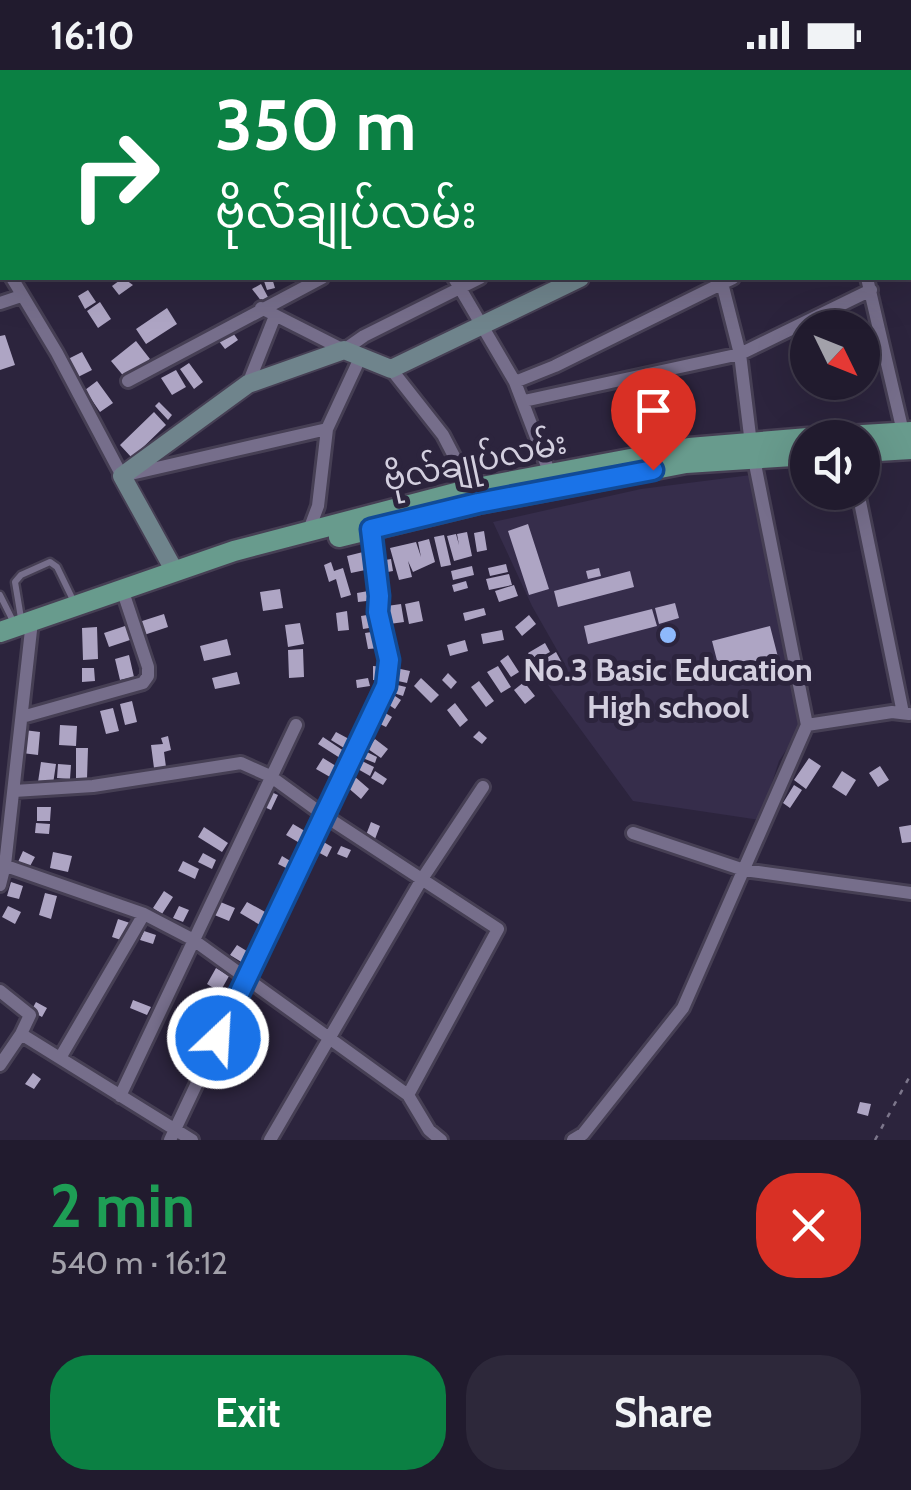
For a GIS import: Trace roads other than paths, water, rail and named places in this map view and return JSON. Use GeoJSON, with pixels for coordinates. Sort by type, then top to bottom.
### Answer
{"type":"FeatureCollection","features":[{"type":"Feature","properties":{"kind":"main road"},"geometry":{"type":"LineString","coordinates":[[880,437],[908,437]]}},
{"type":"Feature","properties":{"kind":"main road"},"geometry":{"type":"LineString","coordinates":[[880,446],[908,437]]}},
{"type":"Feature","properties":{"kind":"main road","name":"ဗိုလ်ချုပ်လမ်း"},"geometry":{"type":"LineString","coordinates":[[220,558],[244,559],[478,503],[790,442]]}},
{"type":"Feature","properties":{"kind":"main road","name":"ဗိုလ်ချုပ်လမ်း"},"geometry":{"type":"LineString","coordinates":[[17,626],[234,551],[471,490],[689,448],[790,454]]}},
{"type":"Feature","properties":{"kind":"street"},"geometry":{"type":"LineString","coordinates":[[13,280],[57,353],[174,570]]}},
{"type":"Feature","properties":{"kind":"street"},"geometry":{"type":"LineString","coordinates":[[128,382],[318,280]]}},
{"type":"Feature","properties":{"kind":"street"},"geometry":{"type":"LineString","coordinates":[[392,369],[576,280]]}},
{"type":"Feature","properties":{"kind":"street"},"geometry":{"type":"LineString","coordinates":[[515,382],[728,280],[753,451],[808,725],[683,1008],[583,1134],[573,1140]]}},
{"type":"Feature","properties":{"kind":"street"},"geometry":{"type":"LineString","coordinates":[[309,530],[318,506],[328,429],[352,354],[364,336],[457,283],[515,382],[550,474]]}},
{"type":"Feature","properties":{"kind":"street"},"geometry":{"type":"LineString","coordinates":[[524,402],[740,354],[869,284],[908,437]]}},
{"type":"Feature","properties":{"kind":"street"},"geometry":{"type":"LineString","coordinates":[[0,304],[21,296]]}},
{"type":"Feature","properties":{"kind":"street"},"geometry":{"type":"LineString","coordinates":[[261,308],[352,354],[392,369],[443,435],[471,490]]}},
{"type":"Feature","properties":{"kind":"street"},"geometry":{"type":"LineString","coordinates":[[248,384],[274,316]]}},
{"type":"Feature","properties":{"kind":"street"},"geometry":{"type":"LineString","coordinates":[[122,476],[248,384],[352,354]]}},
{"type":"Feature","properties":{"kind":"street"},"geometry":{"type":"LineString","coordinates":[[122,476],[328,429]]}},
{"type":"Feature","properties":{"kind":"street"},"geometry":{"type":"LineString","coordinates":[[808,725],[907,714],[862,510]]}},
{"type":"Feature","properties":{"kind":"street"},"geometry":{"type":"LineString","coordinates":[[173,1135],[386,686],[389,660],[378,612],[371,529]]}},
{"type":"Feature","properties":{"kind":"street"},"geometry":{"type":"LineString","coordinates":[[22,717],[143,683],[148,666],[122,589]]}},
{"type":"Feature","properties":{"kind":"street"},"geometry":{"type":"LineString","coordinates":[[0,884],[22,717],[17,626]]}},
{"type":"Feature","properties":{"kind":"street"},"geometry":{"type":"LineString","coordinates":[[120,1096],[296,724]]}},
{"type":"Feature","properties":{"kind":"street"},"geometry":{"type":"LineString","coordinates":[[14,791],[93,786],[241,763],[270,776],[498,929],[408,1096]]}},
{"type":"Feature","properties":{"kind":"street"},"geometry":{"type":"LineString","coordinates":[[270,1140],[422,879],[483,787]]}},
{"type":"Feature","properties":{"kind":"street"},"geometry":{"type":"LineString","coordinates":[[633,833],[744,870],[911,893]]}},
{"type":"Feature","properties":{"kind":"street"},"geometry":{"type":"LineString","coordinates":[[3,864],[144,914],[192,940],[247,976],[330,1042],[408,1096],[428,1130],[440,1140]]}},
{"type":"Feature","properties":{"kind":"street"},"geometry":{"type":"LineString","coordinates":[[60,1058],[144,914]]}},
{"type":"Feature","properties":{"kind":"street"},"geometry":{"type":"LineString","coordinates":[[0,991],[30,1015],[0,1066]]}},
{"type":"Feature","properties":{"kind":"street"},"geometry":{"type":"LineString","coordinates":[[20,1034],[120,1096],[173,1135],[192,1140]]}},
{"type":"Feature","properties":{"kind":"lane"},"geometry":{"type":"LineString","coordinates":[[17,626],[15,582],[50,562],[57,566],[76,606]]}},
{"type":"Feature","properties":{"kind":"lane"},"geometry":{"type":"LineString","coordinates":[[0,595],[17,626]]}},
{"type":"Feature","properties":{"kind":"place","name":"No.3 Basic Education High school"},"geometry":{"type":"Point","coordinates":[668,635]}}]}
